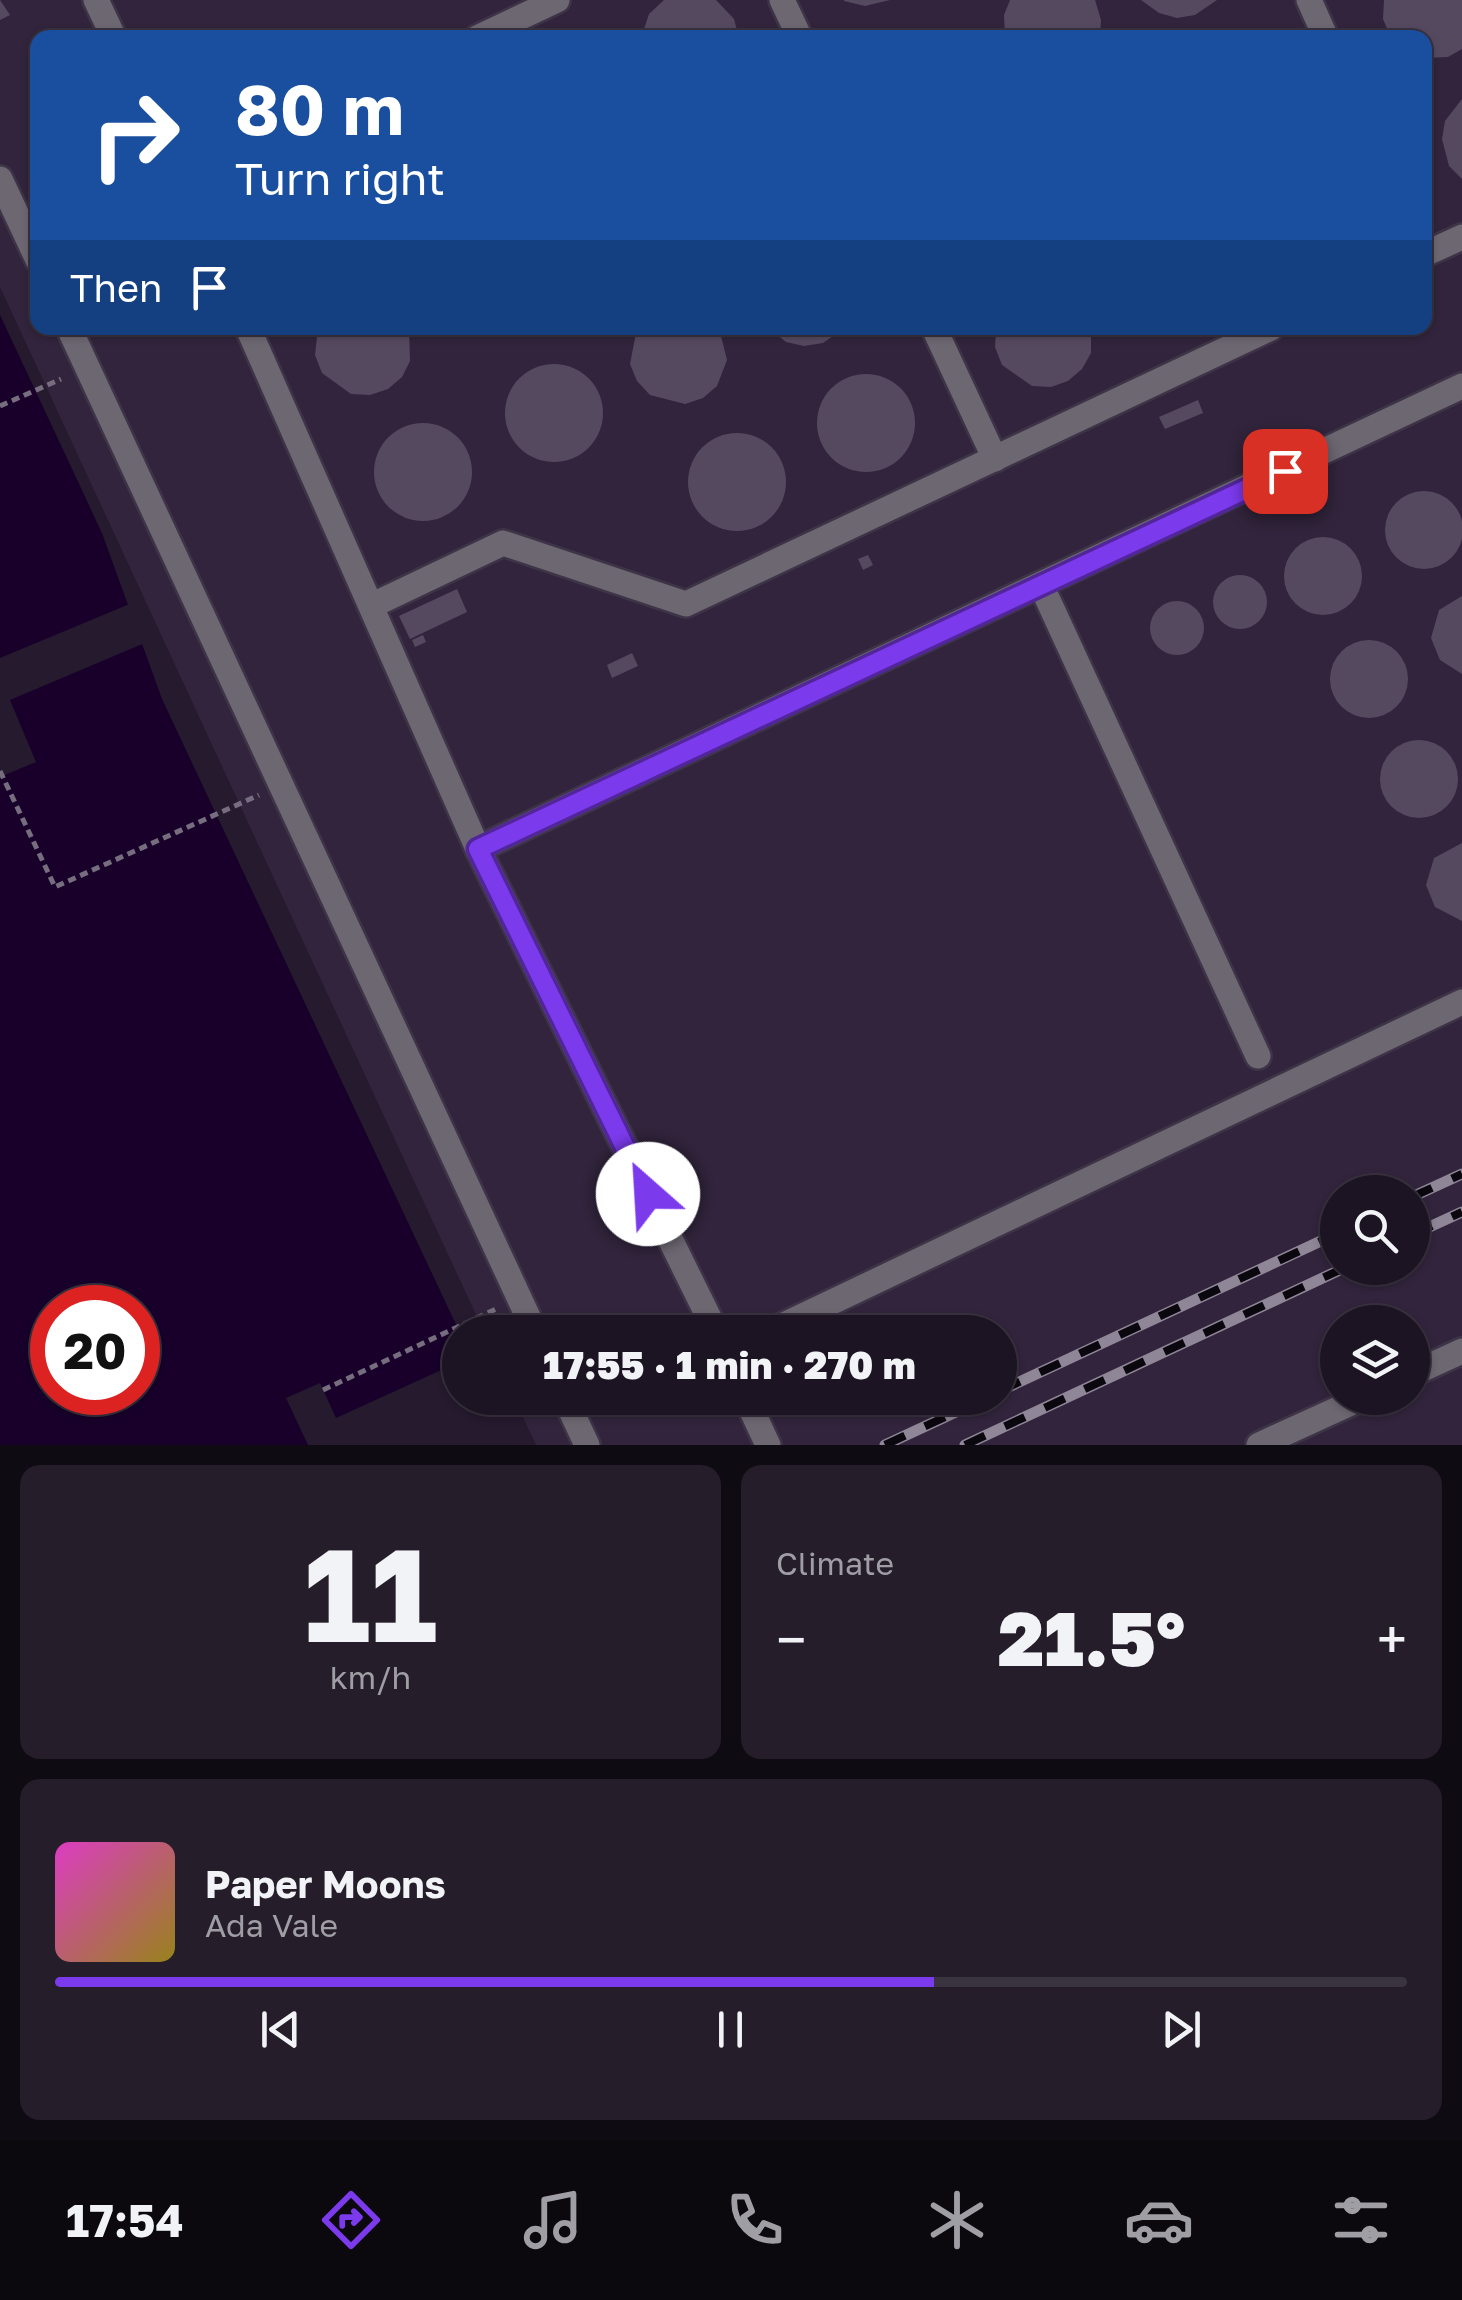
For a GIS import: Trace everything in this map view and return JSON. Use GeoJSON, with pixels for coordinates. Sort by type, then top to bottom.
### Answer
{"type":"FeatureCollection","features":[{"type":"Feature","properties":{"kind":"lane"},"geometry":{"type":"LineString","coordinates":[[96,0],[110,30]]}},
{"type":"Feature","properties":{"kind":"lane"},"geometry":{"type":"LineString","coordinates":[[494,30],[556,0]]}},
{"type":"Feature","properties":{"kind":"lane"},"geometry":{"type":"LineString","coordinates":[[782,0],[796,30]]}},
{"type":"Feature","properties":{"kind":"lane"},"geometry":{"type":"LineString","coordinates":[[1308,0],[1322,30]]}},
{"type":"Feature","properties":{"kind":"lane"},"geometry":{"type":"LineString","coordinates":[[0,179],[30,243]]}},
{"type":"Feature","properties":{"kind":"lane"},"geometry":{"type":"LineString","coordinates":[[1432,250],[1462,237]]}},
{"type":"Feature","properties":{"kind":"lane"},"geometry":{"type":"LineString","coordinates":[[72,335],[527,1315]]}},
{"type":"Feature","properties":{"kind":"lane"},"geometry":{"type":"LineString","coordinates":[[251,335],[478,849],[708,1315]]}},
{"type":"Feature","properties":{"kind":"lane"},"geometry":{"type":"LineString","coordinates":[[937,335],[995,459]]}},
{"type":"Feature","properties":{"kind":"lane"},"geometry":{"type":"LineString","coordinates":[[372,605],[503,543],[686,604],[1255,335]]}},
{"type":"Feature","properties":{"kind":"lane"},"geometry":{"type":"LineString","coordinates":[[478,849],[1461,390]]}},
{"type":"Feature","properties":{"kind":"lane"},"geometry":{"type":"LineString","coordinates":[[1042,586],[1258,1056]]}},
{"type":"Feature","properties":{"kind":"lane"},"geometry":{"type":"LineString","coordinates":[[806,1315],[1462,1002]]}},
{"type":"Feature","properties":{"kind":"lane"},"geometry":{"type":"LineString","coordinates":[[1430,1366],[1462,1351]]}},
{"type":"Feature","properties":{"kind":"lane"},"geometry":{"type":"LineString","coordinates":[[573,1415],[587,1445]]}},
{"type":"Feature","properties":{"kind":"lane"},"geometry":{"type":"LineString","coordinates":[[754,1415],[768,1445]]}},
{"type":"Feature","properties":{"kind":"lane"},"geometry":{"type":"LineString","coordinates":[[1259,1445],[1325,1415]]}},
{"type":"Feature","properties":{"kind":"path"},"geometry":{"type":"LineString","coordinates":[[0,406],[72,373]]}},
{"type":"Feature","properties":{"kind":"path"},"geometry":{"type":"LineString","coordinates":[[0,772],[55,887],[281,785]]}},
{"type":"Feature","properties":{"kind":"path"},"geometry":{"type":"LineString","coordinates":[[323,1390],[504,1306]]}},
{"type":"Feature","properties":{"kind":"shaded area"},"geometry":{"type":"Polygon","coordinates":[[[0,0],[1462,0],[1462,1445],[536,1445],[522,1415],[1017,1415],[1017,1315],[476,1315],[0,287],[0,0]]]}},
{"type":"Feature","properties":{"kind":"shaded area"},"geometry":{"type":"Polygon","coordinates":[[[0,315],[102,533],[162,699],[452,1315],[442,1315],[442,1415],[480,1415],[514,1445],[0,1445],[0,315]]]}},
{"type":"Feature","properties":{"kind":"pier"},"geometry":{"type":"Polygon","coordinates":[[[0,310],[5,313],[107,531],[102,533],[0,310]]]}},
{"type":"Feature","properties":{"kind":"pier"},"geometry":{"type":"Polygon","coordinates":[[[132,603],[147,642],[10,700],[36,762],[0,777],[0,658],[132,603]]]}},
{"type":"Feature","properties":{"kind":"pier"},"geometry":{"type":"Polygon","coordinates":[[[442,1370],[442,1415],[504,1415],[519,1445],[308,1445],[286,1398],[320,1383],[336,1418],[442,1370]]]}},
{"type":"Feature","properties":{"kind":"building"},"geometry":{"type":"Polygon","coordinates":[[[0,0],[10,15],[0,20],[0,0]]]}},
{"type":"Feature","properties":{"kind":"building"},"geometry":{"type":"Polygon","coordinates":[[[664,0],[716,0],[734,19],[737,30],[644,30],[649,14],[664,0]]]}},
{"type":"Feature","properties":{"kind":"building"},"geometry":{"type":"Polygon","coordinates":[[[844,0],[890,0],[865,6],[844,1],[844,0]]]}},
{"type":"Feature","properties":{"kind":"building"},"geometry":{"type":"Polygon","coordinates":[[[1010,0],[1095,0],[1100,30],[1005,30],[1004,15],[1010,0]]]}},
{"type":"Feature","properties":{"kind":"building"},"geometry":{"type":"Polygon","coordinates":[[[1141,0],[1217,0],[1195,15],[1177,18],[1159,13],[1141,0]]]}},
{"type":"Feature","properties":{"kind":"building"},"geometry":{"type":"Polygon","coordinates":[[[1384,0],[1462,0],[1462,49],[1448,57],[1432,58],[1432,30],[1388,30],[1383,19],[1384,0]]]}},
{"type":"Feature","properties":{"kind":"building"},"geometry":{"type":"Polygon","coordinates":[[[1462,99],[1462,179],[1449,166],[1442,139],[1445,121],[1462,99]]]}},
{"type":"Feature","properties":{"kind":"building"},"geometry":{"type":"Polygon","coordinates":[[[317,335],[409,335],[410,361],[402,377],[388,389],[370,395],[351,394],[322,373],[315,355],[317,335]]]}},
{"type":"Feature","properties":{"kind":"building"},"geometry":{"type":"Polygon","coordinates":[[[636,335],[721,335],[727,360],[717,386],[703,398],[685,404],[650,395],[637,381],[630,364],[636,335]]]}},
{"type":"Feature","properties":{"kind":"building"},"geometry":{"type":"Polygon","coordinates":[[[778,335],[835,335],[823,343],[804,346],[786,342],[778,335]]]}},
{"type":"Feature","properties":{"kind":"building"},"geometry":{"type":"Polygon","coordinates":[[[996,335],[1091,335],[1091,353],[1082,369],[1068,381],[1051,387],[1032,386],[1002,365],[995,347],[996,335]]]}},
{"type":"Feature","properties":{"kind":"building"},"geometry":{"type":"Polygon","coordinates":[[[554,364],[573,368],[589,378],[599,394],[603,413],[599,432],[589,448],[573,458],[554,462],[535,458],[519,448],[509,432],[505,413],[509,394],[519,378],[535,368],[554,364]]]}},
{"type":"Feature","properties":{"kind":"building"},"geometry":{"type":"Polygon","coordinates":[[[866,374],[885,378],[901,388],[911,404],[915,423],[911,442],[901,458],[885,468],[866,472],[847,468],[831,458],[821,442],[817,423],[821,404],[831,388],[847,378],[866,374]]]}},
{"type":"Feature","properties":{"kind":"building"},"geometry":{"type":"Polygon","coordinates":[[[1198,400],[1203,413],[1165,429],[1159,417],[1198,400]]]}},
{"type":"Feature","properties":{"kind":"building"},"geometry":{"type":"Polygon","coordinates":[[[423,423],[442,427],[458,437],[468,453],[472,472],[468,491],[458,507],[442,517],[423,521],[404,517],[388,507],[378,491],[374,472],[378,453],[388,437],[404,427],[423,423]]]}},
{"type":"Feature","properties":{"kind":"building"},"geometry":{"type":"Polygon","coordinates":[[[737,433],[756,437],[772,447],[782,463],[786,482],[782,501],[772,517],[756,527],[737,531],[718,527],[702,517],[692,501],[688,482],[692,463],[702,447],[718,437],[737,433]]]}},
{"type":"Feature","properties":{"kind":"building"},"geometry":{"type":"Polygon","coordinates":[[[1416,491],[1432,491],[1457,508],[1463,530],[1457,552],[1446,563],[1432,569],[1416,569],[1391,552],[1385,538],[1385,522],[1402,497],[1416,491]]]}},
{"type":"Feature","properties":{"kind":"building"},"geometry":{"type":"Polygon","coordinates":[[[1315,537],[1331,537],[1356,554],[1362,576],[1356,598],[1345,609],[1331,615],[1315,615],[1290,598],[1284,584],[1284,568],[1301,543],[1315,537]]]}},
{"type":"Feature","properties":{"kind":"building"},"geometry":{"type":"Polygon","coordinates":[[[868,555],[873,565],[863,570],[858,559],[868,555]]]}},
{"type":"Feature","properties":{"kind":"building"},"geometry":{"type":"Polygon","coordinates":[[[1240,575],[1259,583],[1267,602],[1259,621],[1240,629],[1221,621],[1213,602],[1221,583],[1240,575]]]}},
{"type":"Feature","properties":{"kind":"building"},"geometry":{"type":"Polygon","coordinates":[[[457,589],[467,612],[410,639],[399,616],[457,589]]]}},
{"type":"Feature","properties":{"kind":"building"},"geometry":{"type":"Polygon","coordinates":[[[1462,596],[1462,674],[1440,660],[1431,638],[1439,610],[1462,596]]]}},
{"type":"Feature","properties":{"kind":"building"},"geometry":{"type":"Polygon","coordinates":[[[1177,601],[1196,609],[1204,628],[1196,647],[1177,655],[1158,647],[1150,628],[1158,609],[1177,601]]]}},
{"type":"Feature","properties":{"kind":"building"},"geometry":{"type":"Polygon","coordinates":[[[423,635],[426,642],[415,647],[412,640],[423,635]]]}},
{"type":"Feature","properties":{"kind":"building"},"geometry":{"type":"Polygon","coordinates":[[[1361,640],[1377,640],[1402,657],[1408,679],[1402,701],[1391,712],[1377,718],[1361,718],[1336,701],[1330,687],[1330,671],[1347,646],[1361,640]]]}},
{"type":"Feature","properties":{"kind":"building"},"geometry":{"type":"Polygon","coordinates":[[[632,653],[638,666],[612,678],[607,665],[632,653]]]}},
{"type":"Feature","properties":{"kind":"building"},"geometry":{"type":"Polygon","coordinates":[[[1411,740],[1427,740],[1452,757],[1458,779],[1452,801],[1441,812],[1427,818],[1411,818],[1386,801],[1380,787],[1380,771],[1397,746],[1411,740]]]}},
{"type":"Feature","properties":{"kind":"building"},"geometry":{"type":"Polygon","coordinates":[[[1462,843],[1462,921],[1435,907],[1426,885],[1434,858],[1462,843]]]}},
{"type":"Feature","properties":{"kind":"railway"},"geometry":{"type":"LineString","coordinates":[[1430,1189],[1462,1174]]}},
{"type":"Feature","properties":{"kind":"railway"},"geometry":{"type":"LineString","coordinates":[[1430,1227],[1462,1212]]}},
{"type":"Feature","properties":{"kind":"railway"},"geometry":{"type":"LineString","coordinates":[[1017,1383],[1320,1241]]}},
{"type":"Feature","properties":{"kind":"railway"},"geometry":{"type":"LineString","coordinates":[[965,1445],[1320,1279]]}},
{"type":"Feature","properties":{"kind":"railway"},"geometry":{"type":"LineString","coordinates":[[885,1445],[949,1415]]}},
{"type":"Feature","properties":{"kind":"route"},"geometry":{"type":"LineString","coordinates":[[648,1194],[478,849],[1285,471]]}}]}
